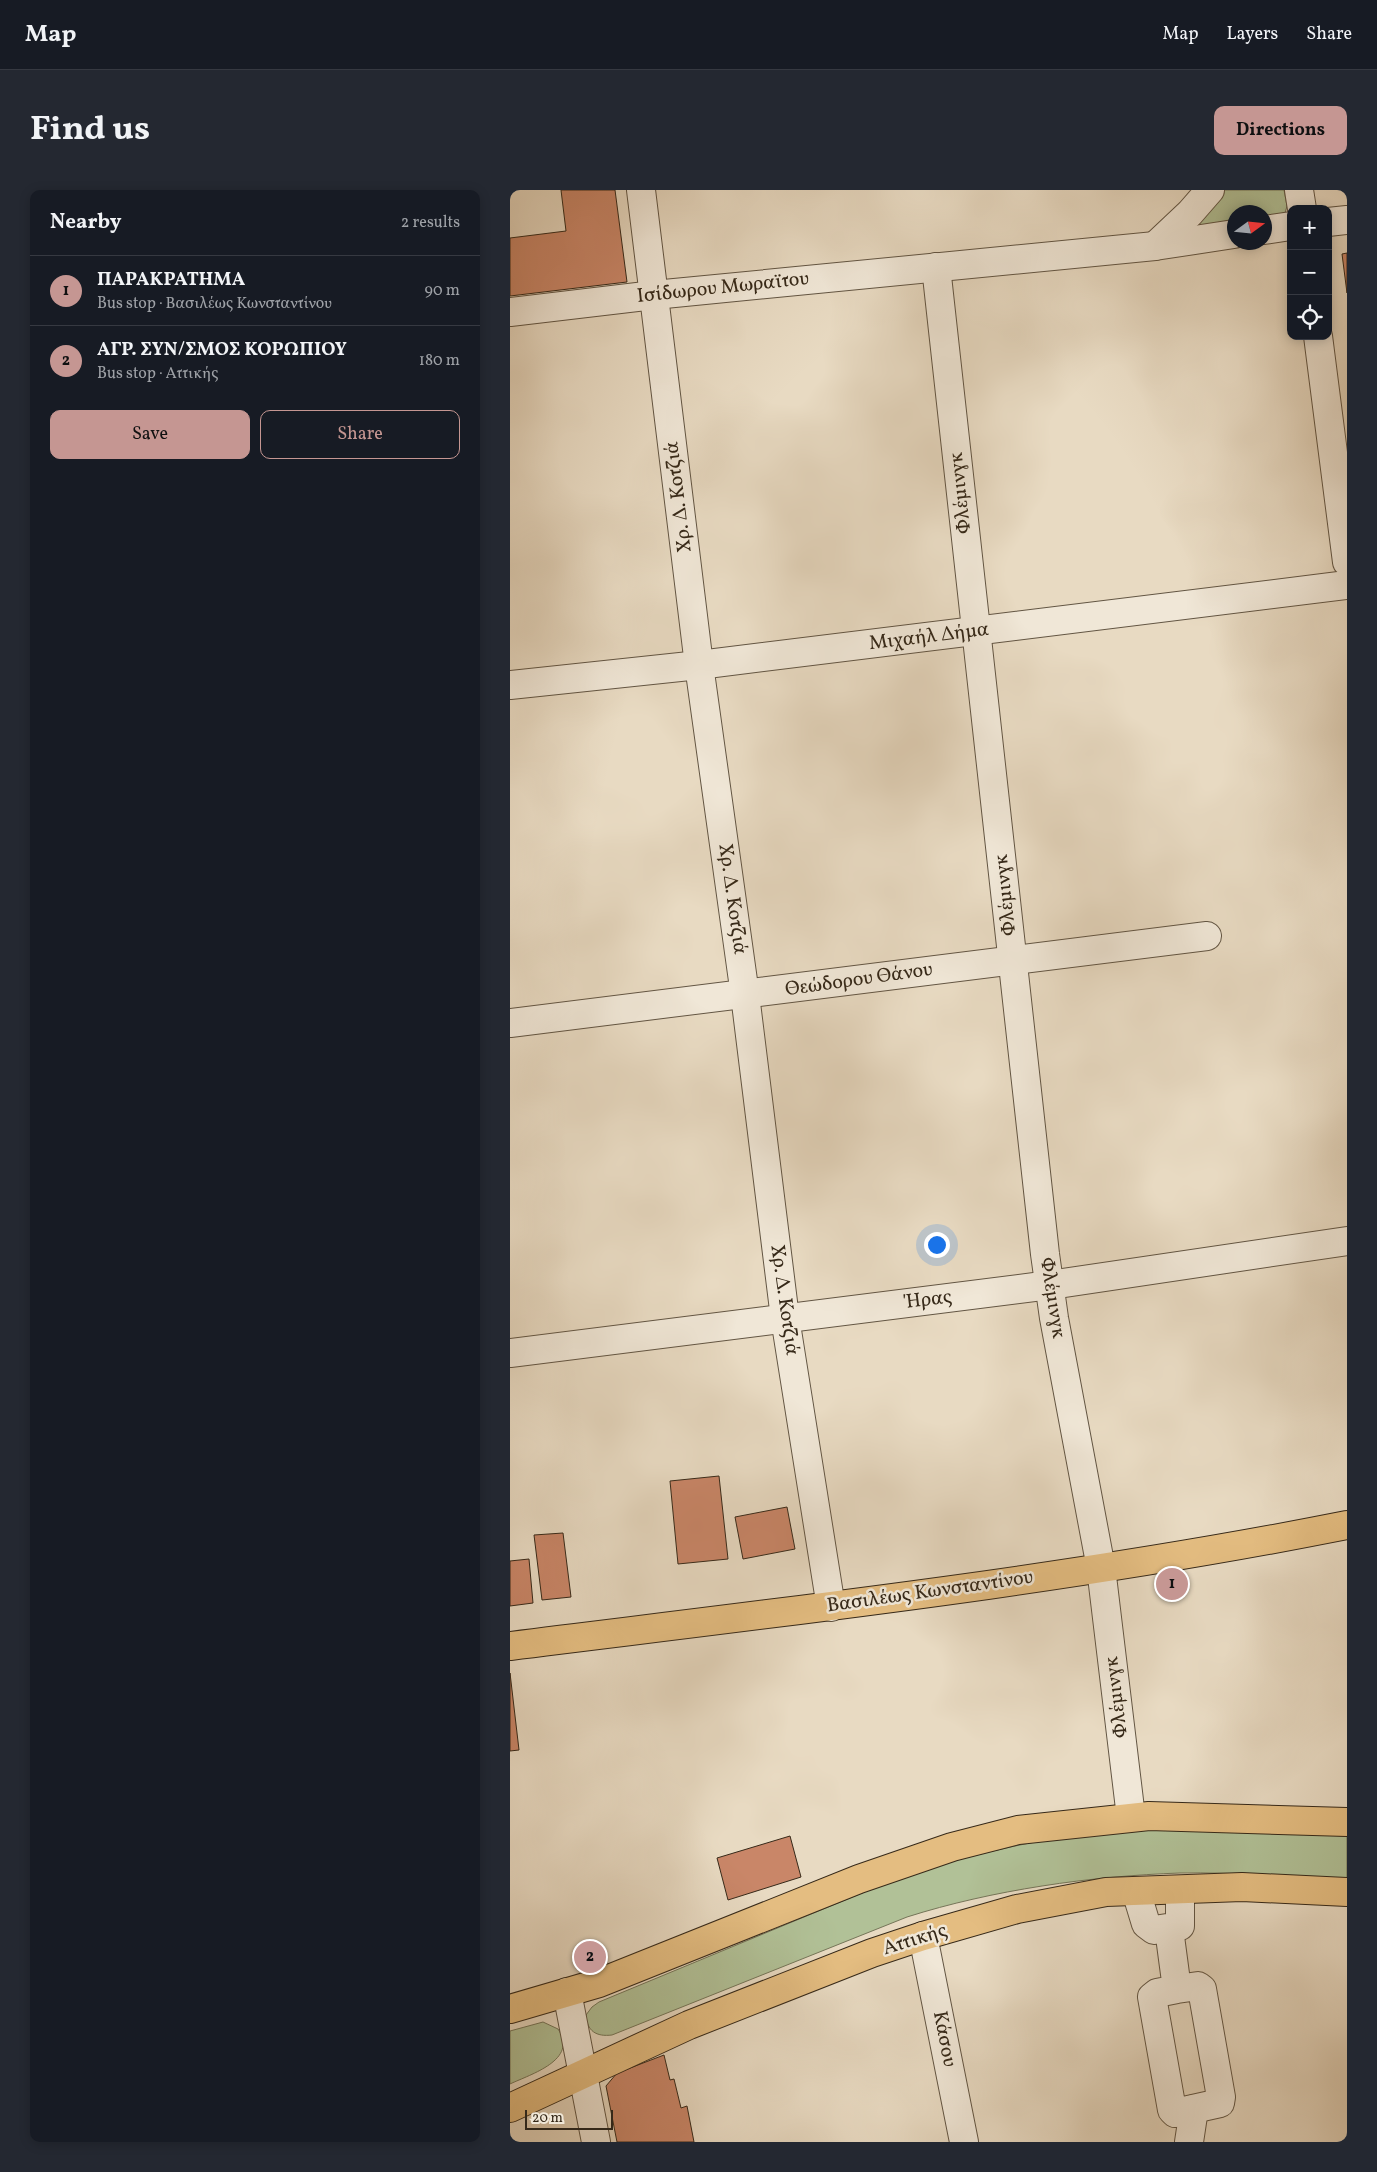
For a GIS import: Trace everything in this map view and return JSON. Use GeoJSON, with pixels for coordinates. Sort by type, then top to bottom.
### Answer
{"type":"FeatureCollection","features":[{"type":"Feature","properties":{"kind":"main road","name":"Βασιλέως Κωνσταντίνου"},"geometry":{"type":"LineString","coordinates":[[510,1646],[831,1606],[1101,1568],[1347,1525]]}},
{"type":"Feature","properties":{"kind":"main road"},"geometry":{"type":"LineString","coordinates":[[510,2009],[599,1983],[859,1879],[952,1847],[1018,1830],[1131,1817],[1347,1822]]}},
{"type":"Feature","properties":{"kind":"main road","name":"Αττικής"},"geometry":{"type":"LineString","coordinates":[[510,2108],[689,2025],[872,1953],[1017,1909],[1106,1892],[1242,1887],[1347,1892]]}},
{"type":"Feature","properties":{"kind":"street","name":"Χρ. Δ. Κοτζιά"},"geometry":{"type":"LineString","coordinates":[[641,190],[699,665],[745,995],[786,1318],[831,1606]]}},
{"type":"Feature","properties":{"kind":"street"},"geometry":{"type":"LineString","coordinates":[[1155,246],[1190,213],[1210,190]]}},
{"type":"Feature","properties":{"kind":"street"},"geometry":{"type":"LineString","coordinates":[[1300,190],[1302,205]]}},
{"type":"Feature","properties":{"kind":"street"},"geometry":{"type":"LineString","coordinates":[[1332,222],[1347,220]]}},
{"type":"Feature","properties":{"kind":"street"},"geometry":{"type":"LineString","coordinates":[[1272,229],[1287,227]]}},
{"type":"Feature","properties":{"kind":"street"},"geometry":{"type":"LineString","coordinates":[[936,267],[1155,246],[1227,235]]}},
{"type":"Feature","properties":{"kind":"street","name":"Ισίδωρου Μωραϊτου"},"geometry":{"type":"LineString","coordinates":[[510,312],[654,295],[936,267]]}},
{"type":"Feature","properties":{"kind":"street","name":"Φλέμινγκ"},"geometry":{"type":"LineString","coordinates":[[936,267],[1054,1318],[1101,1568],[1131,1817]]}},
{"type":"Feature","properties":{"kind":"street"},"geometry":{"type":"LineString","coordinates":[[1319,340],[1347,562]]}},
{"type":"Feature","properties":{"kind":"street","name":"Μιχαήλ Δήμα"},"geometry":{"type":"LineString","coordinates":[[510,685],[699,665],[1347,586]]}},
{"type":"Feature","properties":{"kind":"street","name":"Θεώδορου Θάνου"},"geometry":{"type":"LineString","coordinates":[[510,1023],[1207,936]]}},
{"type":"Feature","properties":{"kind":"street","name":"Ήρας"},"geometry":{"type":"LineString","coordinates":[[510,1353],[1050,1285],[1347,1241]]}},
{"type":"Feature","properties":{"kind":"street"},"geometry":{"type":"LineString","coordinates":[[1136,1891],[1146,1924],[1154,1930],[1180,1926],[1180,1890]]}},
{"type":"Feature","properties":{"kind":"street"},"geometry":{"type":"LineString","coordinates":[[1169,1929],[1177,1989]]}},
{"type":"Feature","properties":{"kind":"street","name":"Κάσου"},"geometry":{"type":"LineString","coordinates":[[923,1936],[964,2142]]}},
{"type":"Feature","properties":{"kind":"street"},"geometry":{"type":"LineString","coordinates":[[1198,1986],[1202,1989],[1221,2097],[1220,2103],[1176,2113],[1172,2110],[1152,1997],[1157,1992],[1177,1989],[1198,1986]]}},
{"type":"Feature","properties":{"kind":"street"},"geometry":{"type":"LineString","coordinates":[[567,1992],[596,2142]]}},
{"type":"Feature","properties":{"kind":"street"},"geometry":{"type":"LineString","coordinates":[[1189,2142],[1194,2109]]}},
{"type":"Feature","properties":{"kind":"green space"},"geometry":{"type":"Polygon","coordinates":[[[1224,190],[1284,190],[1287,206],[1285,213],[1272,215],[1272,205],[1227,205],[1227,221],[1195,226],[1224,190]]]}},
{"type":"Feature","properties":{"kind":"green space"},"geometry":{"type":"Polygon","coordinates":[[[1127,1827],[1347,1836],[1347,1879],[1180,1873],[1112,1877],[1007,1892],[939,1907],[907,1917],[612,2035],[597,2034],[588,2025],[586,2015],[599,2002],[903,1876],[930,1867],[1014,1846],[1070,1835],[1127,1827]]]}},
{"type":"Feature","properties":{"kind":"green space"},"geometry":{"type":"Polygon","coordinates":[[[543,2022],[558,2029],[563,2040],[562,2049],[558,2057],[540,2070],[510,2084],[510,2031],[543,2022]]]}},
{"type":"Feature","properties":{"kind":"building"},"geometry":{"type":"Polygon","coordinates":[[[561,190],[615,190],[627,282],[510,296],[510,238],[566,231],[561,190]]]}},
{"type":"Feature","properties":{"kind":"building"},"geometry":{"type":"Polygon","coordinates":[[[1347,253],[1347,293],[1342,254],[1347,253]]]}},
{"type":"Feature","properties":{"kind":"building"},"geometry":{"type":"Polygon","coordinates":[[[719,1476],[728,1559],[678,1564],[670,1481],[719,1476]]]}},
{"type":"Feature","properties":{"kind":"building"},"geometry":{"type":"Polygon","coordinates":[[[787,1507],[795,1549],[743,1559],[735,1517],[787,1507]]]}},
{"type":"Feature","properties":{"kind":"building"},"geometry":{"type":"Polygon","coordinates":[[[563,1533],[571,1597],[542,1600],[534,1535],[563,1533]]]}},
{"type":"Feature","properties":{"kind":"building"},"geometry":{"type":"Polygon","coordinates":[[[529,1559],[533,1603],[510,1606],[510,1561],[529,1559]]]}},
{"type":"Feature","properties":{"kind":"building"},"geometry":{"type":"Polygon","coordinates":[[[510,1673],[519,1750],[510,1751],[510,1673]]]}},
{"type":"Feature","properties":{"kind":"building"},"geometry":{"type":"Polygon","coordinates":[[[790,1836],[801,1877],[728,1900],[717,1858],[790,1836]]]}},
{"type":"Feature","properties":{"kind":"building"},"geometry":{"type":"Polygon","coordinates":[[[664,2055],[670,2080],[674,2079],[681,2108],[687,2106],[694,2142],[617,2142],[606,2086],[617,2073],[664,2055]]]}},
{"type":"Feature","properties":{"kind":"place","name":"ΠΑΡΑΚΡΑΤΗΜΑ"},"geometry":{"type":"Point","coordinates":[1172,1584]}},
{"type":"Feature","properties":{"kind":"place","name":"ΑΓΡ. ΣΥΝ/ΣΜΟΣ ΚΟΡΩΠΙΟΥ"},"geometry":{"type":"Point","coordinates":[590,1957]}}]}
